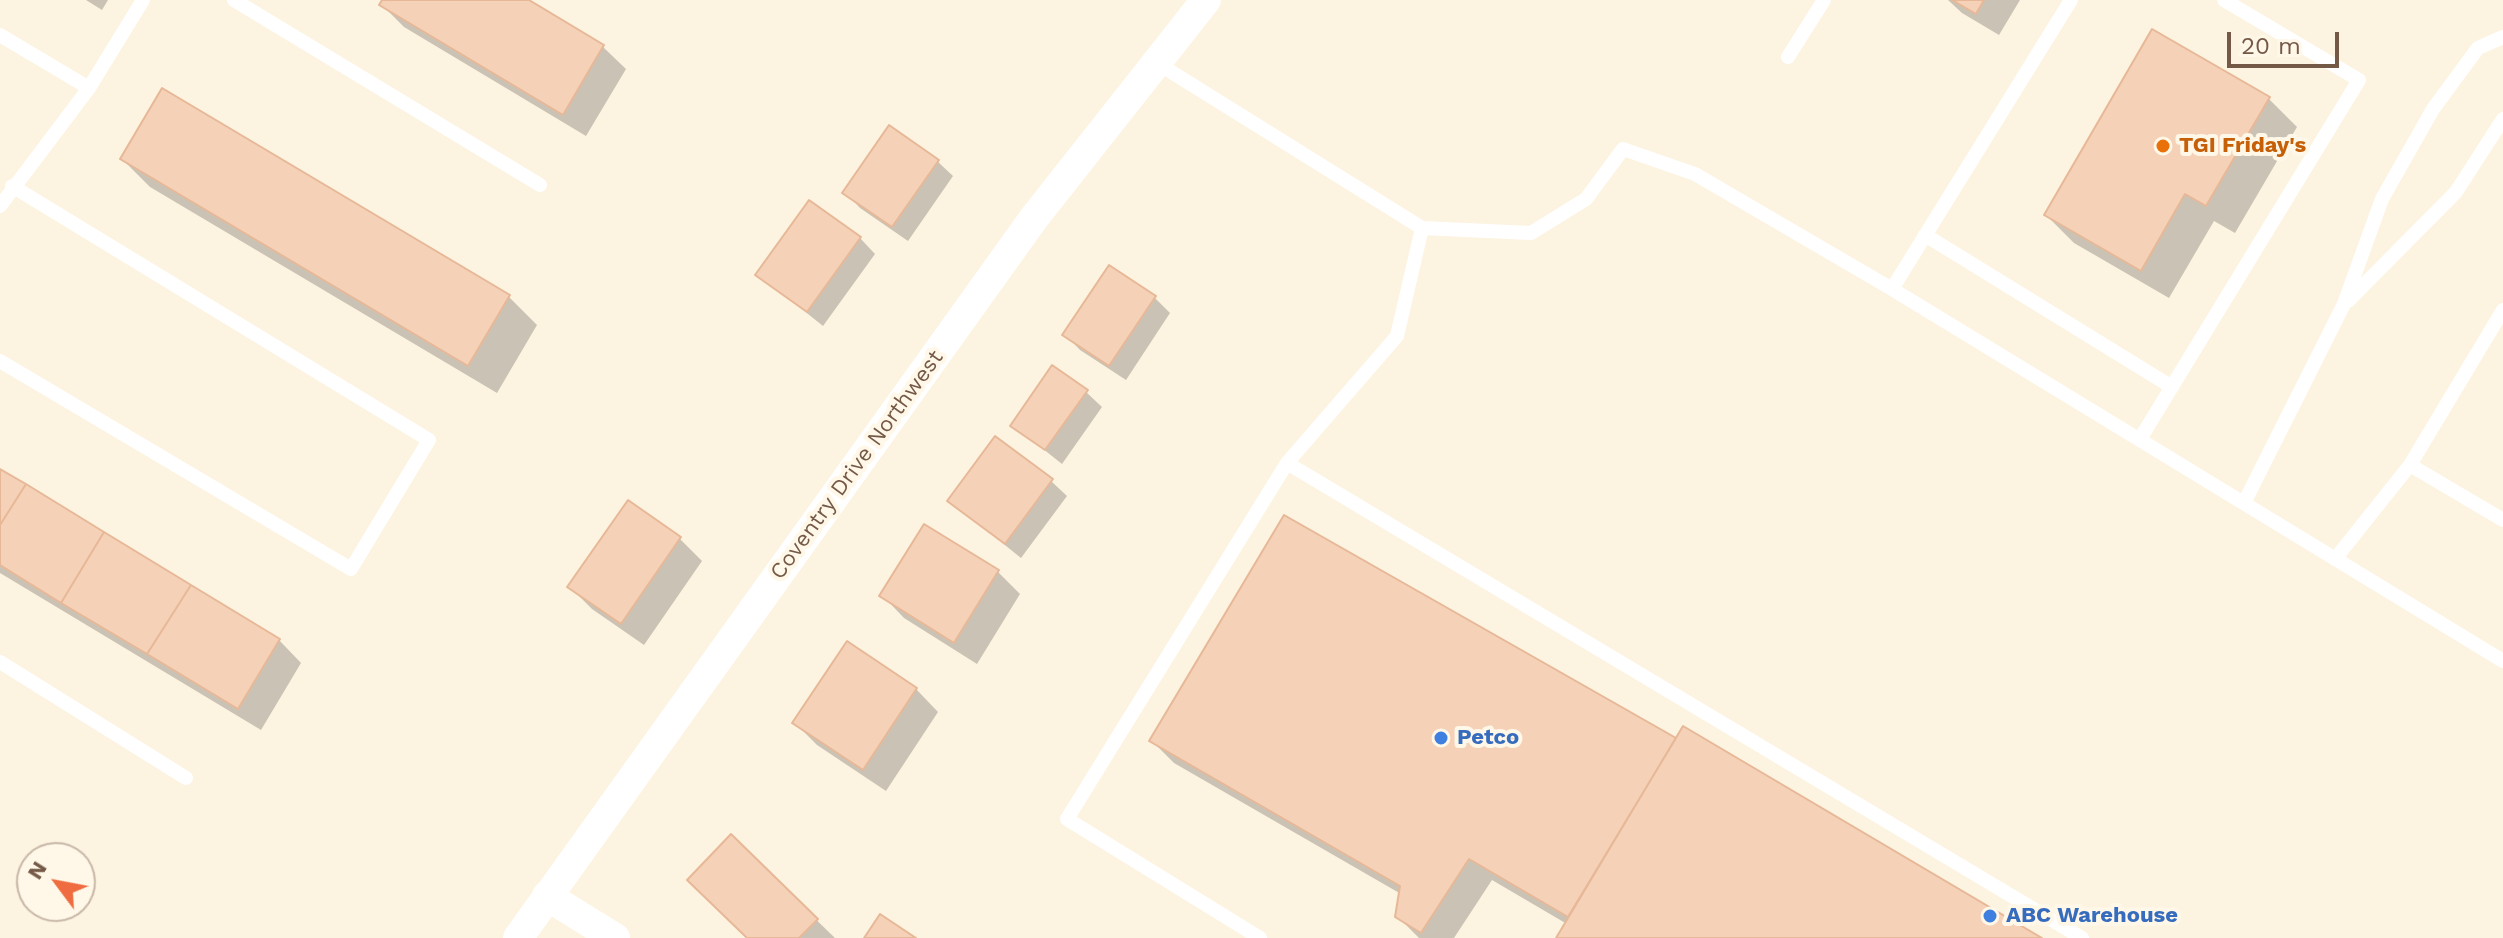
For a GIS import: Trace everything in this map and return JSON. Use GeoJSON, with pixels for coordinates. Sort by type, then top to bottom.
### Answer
{"type":"FeatureCollection","features":[{"type":"Feature","properties":{"kind":"street","name":"Coventry Drive Northwest"},"geometry":{"type":"LineString","coordinates":[[518,938],[1034,218],[1206,0]]}},
{"type":"Feature","properties":{"kind":"street"},"geometry":{"type":"LineString","coordinates":[[547,896],[615,938]]}},
{"type":"Feature","properties":{"kind":"lane"},"geometry":{"type":"LineString","coordinates":[[0,206],[12,186],[89,88],[143,0]]}},
{"type":"Feature","properties":{"kind":"lane"},"geometry":{"type":"LineString","coordinates":[[234,0],[540,185]]}},
{"type":"Feature","properties":{"kind":"lane"},"geometry":{"type":"LineString","coordinates":[[1788,57],[1824,0]]}},
{"type":"Feature","properties":{"kind":"lane"},"geometry":{"type":"LineString","coordinates":[[1892,289],[2071,0]]}},
{"type":"Feature","properties":{"kind":"lane"},"geometry":{"type":"LineString","coordinates":[[2140,439],[2359,80],[2224,0]]}},
{"type":"Feature","properties":{"kind":"lane"},"geometry":{"type":"LineString","coordinates":[[0,35],[89,88]]}},
{"type":"Feature","properties":{"kind":"lane"},"geometry":{"type":"LineString","coordinates":[[2244,503],[2344,304],[2382,199],[2433,109],[2478,48],[2503,37]]}},
{"type":"Feature","properties":{"kind":"lane"},"geometry":{"type":"LineString","coordinates":[[1157,63],[1422,228],[1531,233],[1586,199],[1623,149],[1695,174],[1892,289],[2503,661]]}},
{"type":"Feature","properties":{"kind":"lane"},"geometry":{"type":"LineString","coordinates":[[2344,304],[2456,192],[2503,119]]}},
{"type":"Feature","properties":{"kind":"lane"},"geometry":{"type":"LineString","coordinates":[[0,361],[351,569],[429,440],[12,186]]}},
{"type":"Feature","properties":{"kind":"lane"},"geometry":{"type":"LineString","coordinates":[[1260,938],[1067,819],[1287,463],[1397,336],[1422,228]]}},
{"type":"Feature","properties":{"kind":"lane"},"geometry":{"type":"LineString","coordinates":[[1925,235],[2172,387]]}},
{"type":"Feature","properties":{"kind":"lane"},"geometry":{"type":"LineString","coordinates":[[2335,559],[2410,465],[2503,310]]}},
{"type":"Feature","properties":{"kind":"lane"},"geometry":{"type":"LineString","coordinates":[[1287,463],[2082,938]]}},
{"type":"Feature","properties":{"kind":"lane"},"geometry":{"type":"LineString","coordinates":[[2410,465],[2503,520]]}},
{"type":"Feature","properties":{"kind":"lane"},"geometry":{"type":"LineString","coordinates":[[0,662],[186,778]]}},
{"type":"Feature","properties":{"kind":"building"},"geometry":{"type":"Polygon","coordinates":[[[382,0],[529,0],[604,45],[563,115],[379,5],[382,0]]]}},
{"type":"Feature","properties":{"kind":"building"},"geometry":{"type":"Polygon","coordinates":[[[1952,0],[1984,0],[1976,14],[1952,0]]]}},
{"type":"Feature","properties":{"kind":"building","name":"TGI Friday's"},"geometry":{"type":"Polygon","coordinates":[[[2152,29],[2270,97],[2206,206],[2185,194],[2141,271],[2044,215],[2152,29]]]}},
{"type":"Feature","properties":{"kind":"building"},"geometry":{"type":"Polygon","coordinates":[[[162,88],[510,295],[468,366],[120,159],[162,88]]]}},
{"type":"Feature","properties":{"kind":"building"},"geometry":{"type":"Polygon","coordinates":[[[889,125],[939,160],[892,227],[842,193],[889,125]]]}},
{"type":"Feature","properties":{"kind":"building"},"geometry":{"type":"Polygon","coordinates":[[[809,200],[861,237],[807,312],[755,275],[809,200]]]}},
{"type":"Feature","properties":{"kind":"building"},"geometry":{"type":"Polygon","coordinates":[[[1109,265],[1156,296],[1109,366],[1062,335],[1109,265]]]}},
{"type":"Feature","properties":{"kind":"building"},"geometry":{"type":"Polygon","coordinates":[[[1052,365],[1088,390],[1045,450],[1010,426],[1052,365]]]}},
{"type":"Feature","properties":{"kind":"building"},"geometry":{"type":"Polygon","coordinates":[[[995,436],[1053,479],[1005,544],[947,501],[995,436]]]}},
{"type":"Feature","properties":{"kind":"building"},"geometry":{"type":"Polygon","coordinates":[[[0,469],[26,484],[0,525],[0,469]]]}},
{"type":"Feature","properties":{"kind":"building"},"geometry":{"type":"Polygon","coordinates":[[[26,484],[104,532],[61,603],[0,565],[0,525],[26,484]]]}},
{"type":"Feature","properties":{"kind":"building"},"geometry":{"type":"Polygon","coordinates":[[[628,500],[681,537],[621,624],[567,587],[628,500]]]}},
{"type":"Feature","properties":{"kind":"building"},"geometry":{"type":"Polygon","coordinates":[[[1284,515],[1676,738],[1568,917],[1469,859],[1421,933],[1395,917],[1400,886],[1149,741],[1284,515]]]}},
{"type":"Feature","properties":{"kind":"building"},"geometry":{"type":"Polygon","coordinates":[[[924,524],[999,570],[954,643],[879,596],[924,524]]]}},
{"type":"Feature","properties":{"kind":"building"},"geometry":{"type":"Polygon","coordinates":[[[104,532],[191,585],[147,654],[61,603],[104,532]]]}},
{"type":"Feature","properties":{"kind":"building"},"geometry":{"type":"Polygon","coordinates":[[[191,585],[280,639],[238,709],[147,654],[191,585]]]}},
{"type":"Feature","properties":{"kind":"building"},"geometry":{"type":"Polygon","coordinates":[[[847,641],[917,688],[863,770],[792,723],[847,641]]]}},
{"type":"Feature","properties":{"kind":"building"},"geometry":{"type":"Polygon","coordinates":[[[1683,726],[2042,938],[1556,938],[1683,726]]]}},
{"type":"Feature","properties":{"kind":"building"},"geometry":{"type":"Polygon","coordinates":[[[731,834],[818,919],[799,938],[747,938],[687,880],[731,834]]]}},
{"type":"Feature","properties":{"kind":"building"},"geometry":{"type":"Polygon","coordinates":[[[880,914],[916,938],[864,938],[880,914]]]}},
{"type":"Feature","properties":{"kind":"place","name":"TGI Friday's"},"geometry":{"type":"Point","coordinates":[2163,146]}},
{"type":"Feature","properties":{"kind":"place","name":"Petco"},"geometry":{"type":"Point","coordinates":[1441,738]}},
{"type":"Feature","properties":{"kind":"place","name":"ABC Warehouse"},"geometry":{"type":"Point","coordinates":[1990,916]}}]}
